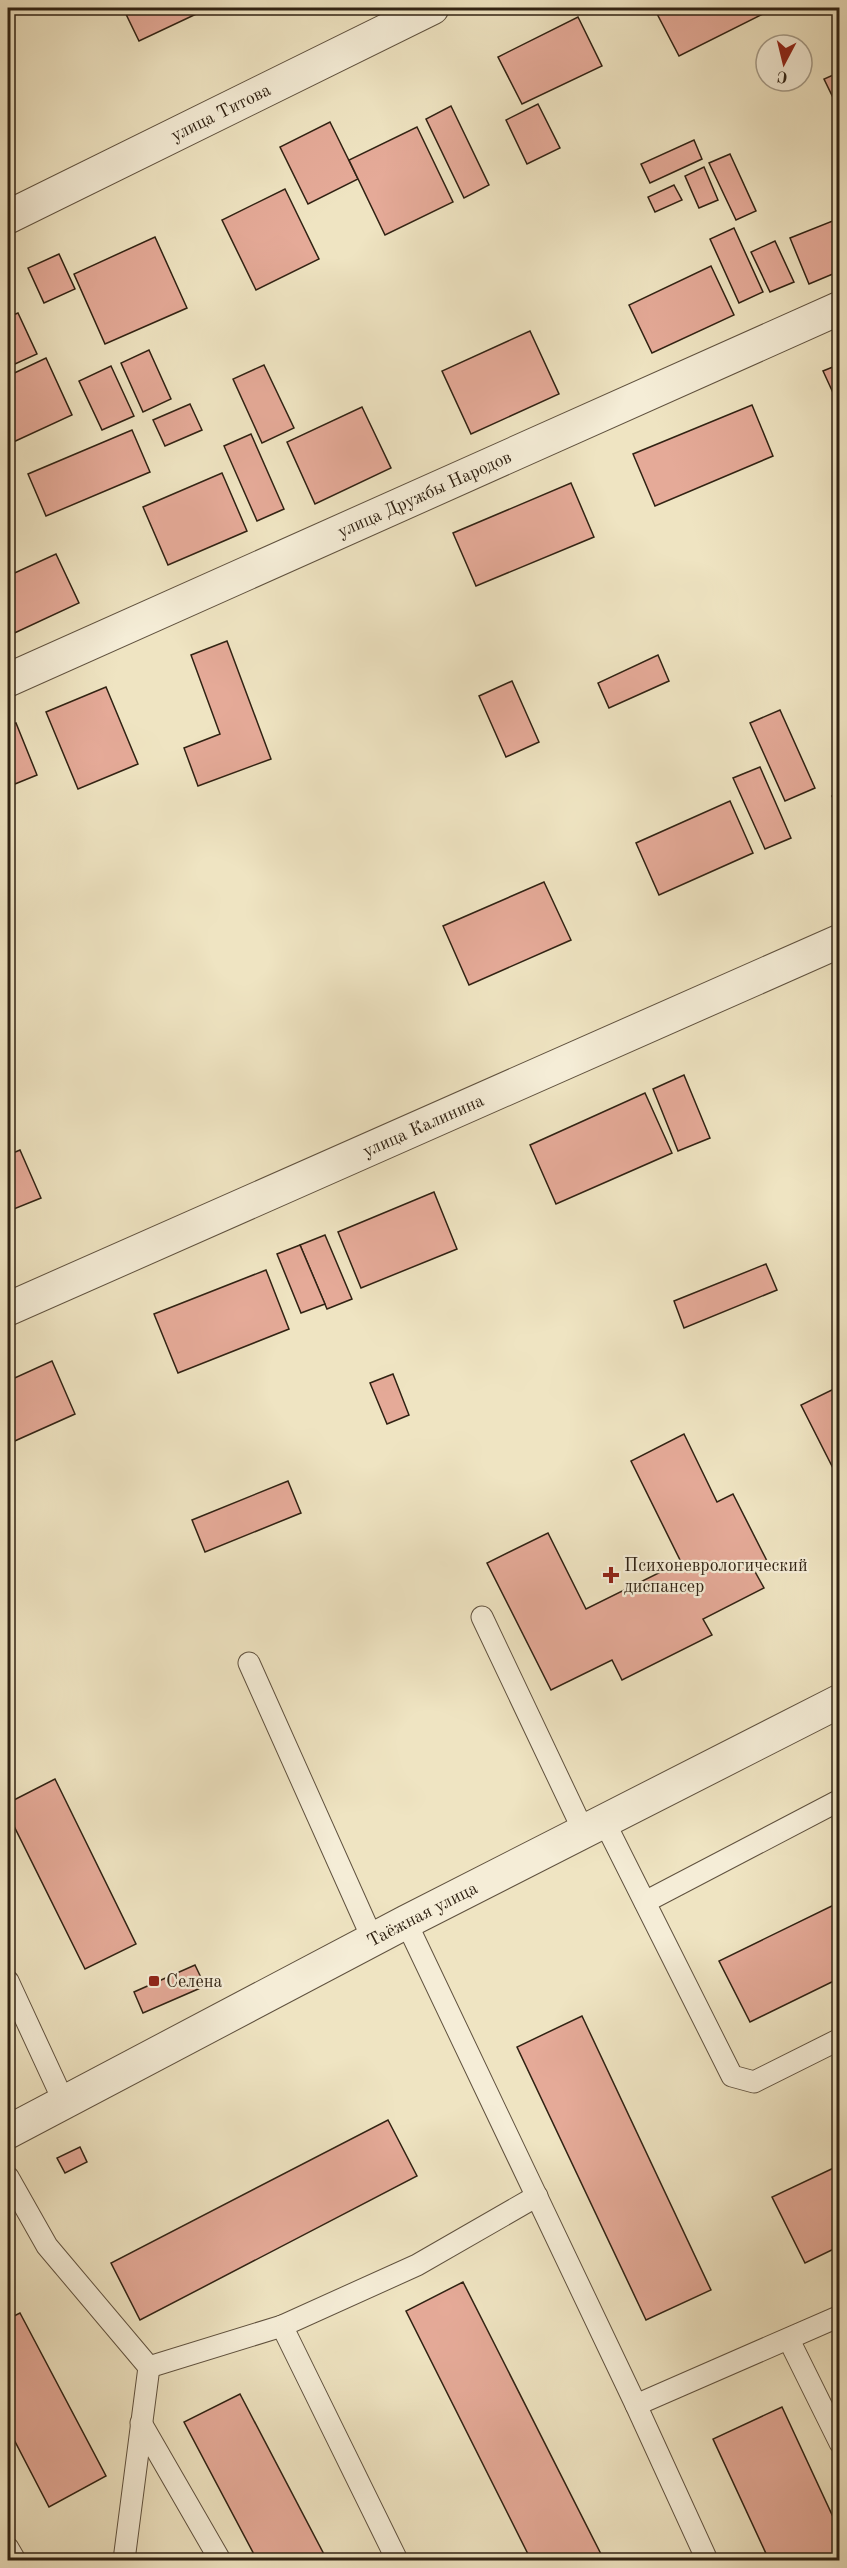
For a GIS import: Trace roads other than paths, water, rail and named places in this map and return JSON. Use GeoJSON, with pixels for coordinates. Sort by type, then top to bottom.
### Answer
{"type":"FeatureCollection","features":[{"type":"Feature","properties":{"kind":"street","name":"улица Титова"},"geometry":{"type":"LineString","coordinates":[[8,217],[432,8]]}},
{"type":"Feature","properties":{"kind":"street","name":"улица Дружбы Народов"},"geometry":{"type":"LineString","coordinates":[[8,680],[840,308]]}},
{"type":"Feature","properties":{"kind":"street","name":"улица Калинина"},"geometry":{"type":"LineString","coordinates":[[8,1309],[840,941]]}},
{"type":"Feature","properties":{"kind":"street","name":"Таёжная улица"},"geometry":{"type":"LineString","coordinates":[[8,2132],[406,1922],[840,1701]]}},
{"type":"Feature","properties":{"kind":"lane"},"geometry":{"type":"LineString","coordinates":[[482,1617],[594,1826],[645,1902],[732,2076],[754,2082],[840,2039]]}},
{"type":"Feature","properties":{"kind":"lane"},"geometry":{"type":"LineString","coordinates":[[249,1663],[373,1940]]}},
{"type":"Feature","properties":{"kind":"lane"},"geometry":{"type":"LineString","coordinates":[[645,1902],[840,1800]]}},
{"type":"Feature","properties":{"kind":"lane"},"geometry":{"type":"LineString","coordinates":[[406,1922],[636,2405],[707,2560]]}},
{"type":"Feature","properties":{"kind":"lane"},"geometry":{"type":"LineString","coordinates":[[8,1982],[64,2102]]}},
{"type":"Feature","properties":{"kind":"lane"},"geometry":{"type":"LineString","coordinates":[[8,2177],[47,2246],[148,2367],[124,2560]]}},
{"type":"Feature","properties":{"kind":"lane"},"geometry":{"type":"LineString","coordinates":[[148,2367],[282,2326],[417,2265],[537,2196]]}},
{"type":"Feature","properties":{"kind":"lane"},"geometry":{"type":"LineString","coordinates":[[636,2405],[840,2316]]}},
{"type":"Feature","properties":{"kind":"lane"},"geometry":{"type":"LineString","coordinates":[[282,2326],[397,2560]]}},
{"type":"Feature","properties":{"kind":"lane"},"geometry":{"type":"LineString","coordinates":[[789,2340],[840,2443]]}},
{"type":"Feature","properties":{"kind":"lane"},"geometry":{"type":"LineString","coordinates":[[141,2423],[220,2560]]}},
{"type":"Feature","properties":{"kind":"lane"},"geometry":{"type":"LineString","coordinates":[[8,2548],[15,2560]]}},
{"type":"Feature","properties":{"kind":"place","name":"Психоневрологический диспансер"},"geometry":{"type":"Point","coordinates":[611,1575]}},
{"type":"Feature","properties":{"kind":"place","name":"Селена"},"geometry":{"type":"Point","coordinates":[154,1981]}}]}
